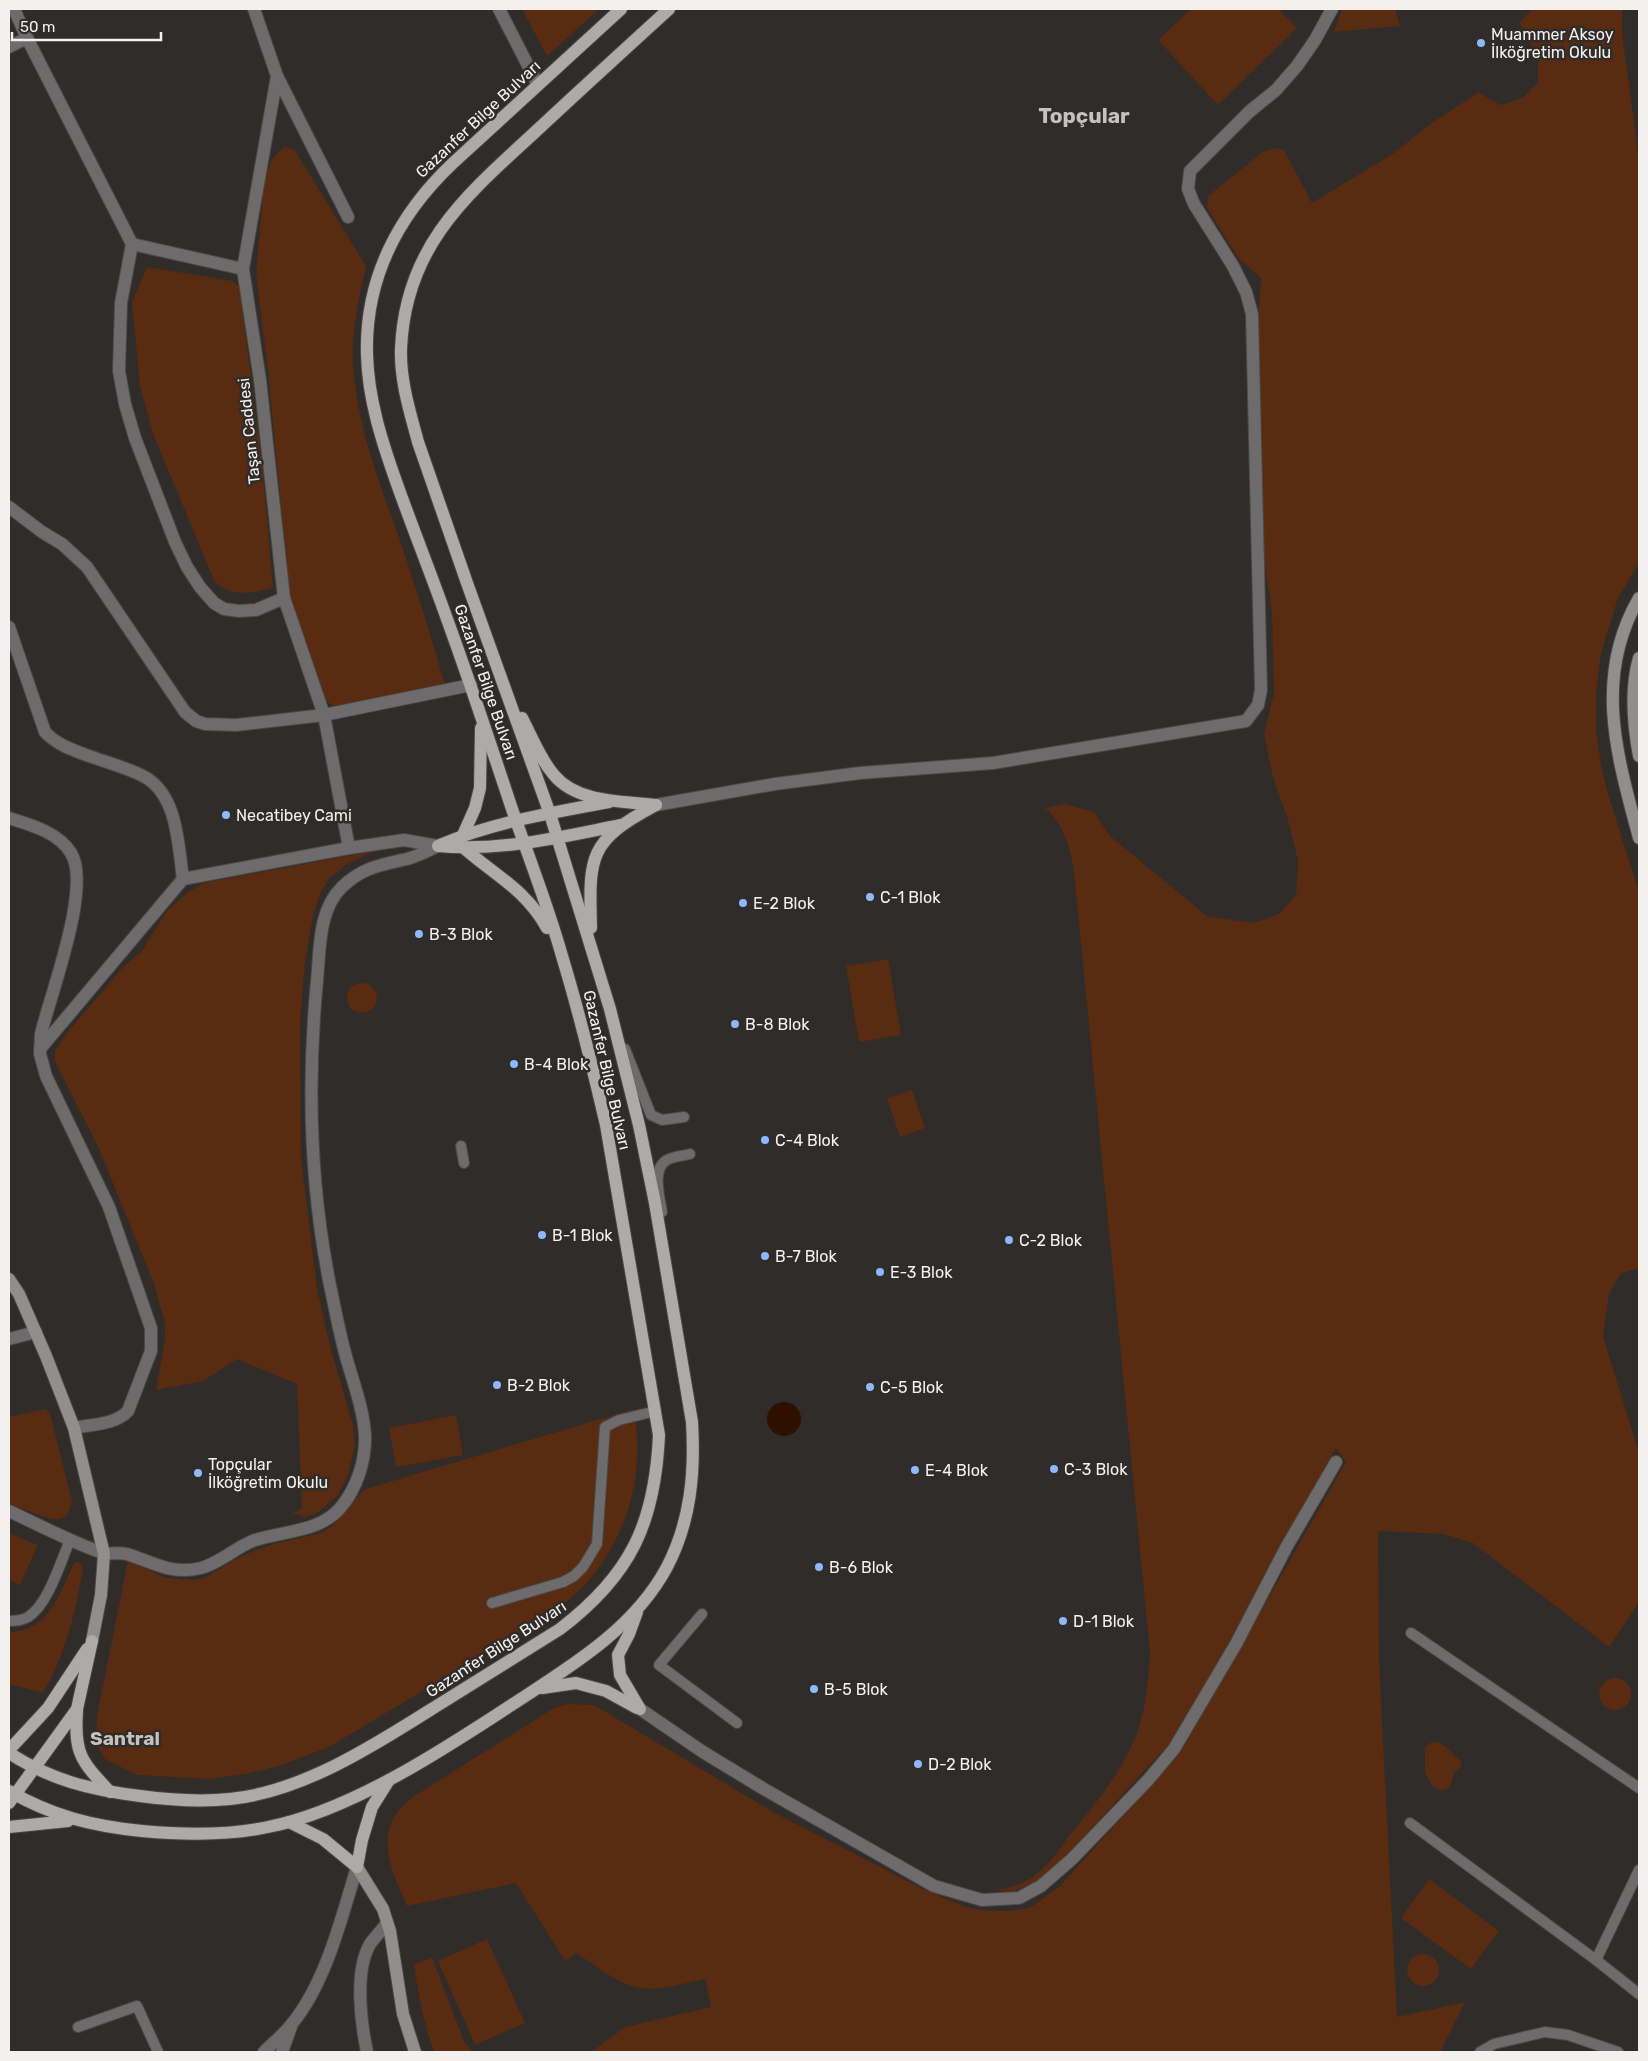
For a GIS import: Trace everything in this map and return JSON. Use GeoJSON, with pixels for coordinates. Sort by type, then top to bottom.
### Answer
{"type":"FeatureCollection","features":[{"type":"Feature","properties":{"kind":"main road","name":"Gazanfer Bilge Bulvarı"},"geometry":{"type":"LineString","coordinates":[[9,1751],[32,1768],[62,1781],[110,1792],[165,1799],[232,1799],[301,1781],[365,1750],[560,1629],[584,1610],[618,1573],[631,1553],[644,1524],[652,1498],[658,1459],[659,1435],[606,1126],[562,955],[471,685],[410,523],[378,430],[368,373],[368,331],[374,296],[385,257],[393,239],[413,206],[436,179],[621,9]]}},
{"type":"Feature","properties":{"kind":"main road","name":"Gazanfer Bilge Bulvarı"},"geometry":{"type":"LineString","coordinates":[[498,671],[463,574],[412,417],[403,374],[401,350],[407,306],[421,262],[431,243],[456,208],[491,172],[670,9]]}},
{"type":"Feature","properties":{"kind":"main road"},"geometry":{"type":"LineString","coordinates":[[1639,598],[1620,641],[1616,658],[1612,698],[1620,766],[1639,838]]}},
{"type":"Feature","properties":{"kind":"main road"},"geometry":{"type":"LineString","coordinates":[[1639,658],[1634,720],[1639,756]]}},
{"type":"Feature","properties":{"kind":"main road"},"geometry":{"type":"LineString","coordinates":[[498,671],[541,755],[555,776],[563,784],[583,794],[616,801],[656,805]]}},
{"type":"Feature","properties":{"kind":"main road"},"geometry":{"type":"LineString","coordinates":[[498,671],[558,837],[592,946]]}},
{"type":"Feature","properties":{"kind":"main road"},"geometry":{"type":"LineString","coordinates":[[462,835],[474,808],[480,788],[481,718]]}},
{"type":"Feature","properties":{"kind":"main road"},"geometry":{"type":"LineString","coordinates":[[438,846],[462,835],[516,820],[616,801]]}},
{"type":"Feature","properties":{"kind":"main road"},"geometry":{"type":"LineString","coordinates":[[592,946],[590,886],[593,863],[603,842],[621,825],[656,805]]}},
{"type":"Feature","properties":{"kind":"main road"},"geometry":{"type":"LineString","coordinates":[[438,846],[465,849],[524,844],[621,825]]}},
{"type":"Feature","properties":{"kind":"main road"},"geometry":{"type":"LineString","coordinates":[[465,849],[524,895],[540,915],[562,955]]}},
{"type":"Feature","properties":{"kind":"main road","name":"Gazanfer Bilge Bulvarı"},"geometry":{"type":"LineString","coordinates":[[11,1796],[75,1821],[143,1831],[207,1834],[245,1831],[289,1822],[337,1804],[388,1780],[468,1734],[538,1688],[613,1634],[638,1608],[666,1568],[682,1529],[691,1493],[694,1446],[692,1422],[653,1193],[610,1009],[592,946]]}},
{"type":"Feature","properties":{"kind":"main road"},"geometry":{"type":"LineString","coordinates":[[9,1279],[19,1294],[36,1332],[74,1428],[104,1554],[101,1595],[77,1709],[76,1740],[78,1752],[91,1773],[110,1792]]}},
{"type":"Feature","properties":{"kind":"main road"},"geometry":{"type":"LineString","coordinates":[[638,1608],[629,1634],[618,1655],[620,1675],[640,1709]]}},
{"type":"Feature","properties":{"kind":"main road"},"geometry":{"type":"LineString","coordinates":[[9,1751],[48,1708],[92,1641]]}},
{"type":"Feature","properties":{"kind":"main road"},"geometry":{"type":"LineString","coordinates":[[538,1688],[576,1683],[606,1691],[640,1709]]}},
{"type":"Feature","properties":{"kind":"main road"},"geometry":{"type":"LineString","coordinates":[[11,1796],[77,1709]]}},
{"type":"Feature","properties":{"kind":"main road"},"geometry":{"type":"LineString","coordinates":[[357,1867],[362,1840],[372,1808],[388,1780]]}},
{"type":"Feature","properties":{"kind":"main road"},"geometry":{"type":"LineString","coordinates":[[9,1827],[75,1821]]}},
{"type":"Feature","properties":{"kind":"main road"},"geometry":{"type":"LineString","coordinates":[[289,1822],[323,1839],[357,1867],[383,1909],[404,2014],[416,2052]]}},
{"type":"Feature","properties":{"kind":"street"},"geometry":{"type":"LineString","coordinates":[[14,9],[132,244],[121,303],[119,371],[125,404],[135,438],[175,542],[200,588],[214,603],[239,612],[256,610],[284,598]]}},
{"type":"Feature","properties":{"kind":"street","name":"Taşan Caddesi"},"geometry":{"type":"LineString","coordinates":[[254,9],[277,76],[243,269],[260,380],[284,598],[324,715],[349,848]]}},
{"type":"Feature","properties":{"kind":"street"},"geometry":{"type":"LineString","coordinates":[[499,9],[538,85]]}},
{"type":"Feature","properties":{"kind":"street"},"geometry":{"type":"LineString","coordinates":[[656,805],[775,784],[860,773],[993,763],[1246,721],[1258,705],[1261,690],[1252,314],[1246,292],[1233,266],[1194,204],[1188,189],[1190,171],[1249,112],[1276,90],[1315,40],[1332,9]]}},
{"type":"Feature","properties":{"kind":"street"},"geometry":{"type":"LineString","coordinates":[[9,37],[27,38]]}},
{"type":"Feature","properties":{"kind":"street"},"geometry":{"type":"LineString","coordinates":[[9,47],[27,38]]}},
{"type":"Feature","properties":{"kind":"street"},"geometry":{"type":"LineString","coordinates":[[277,76],[348,216]]}},
{"type":"Feature","properties":{"kind":"street"},"geometry":{"type":"LineString","coordinates":[[132,244],[243,269]]}},
{"type":"Feature","properties":{"kind":"street"},"geometry":{"type":"LineString","coordinates":[[9,507],[42,532],[62,544],[87,567],[185,712],[196,721],[205,724],[236,725],[324,715],[471,685]]}},
{"type":"Feature","properties":{"kind":"street"},"geometry":{"type":"LineString","coordinates":[[9,627],[45,732],[57,742],[143,776],[159,789],[174,820],[183,879]]}},
{"type":"Feature","properties":{"kind":"street"},"geometry":{"type":"LineString","coordinates":[[9,818],[26,823],[58,838],[72,854],[76,863],[77,878],[74,911],[44,1020],[40,1049],[46,1076],[109,1207],[143,1300],[152,1336],[151,1351],[128,1411],[122,1417],[113,1420],[74,1428]]}},
{"type":"Feature","properties":{"kind":"street"},"geometry":{"type":"LineString","coordinates":[[40,1049],[183,879],[349,848],[404,840],[438,846]]}},
{"type":"Feature","properties":{"kind":"street"},"geometry":{"type":"LineString","coordinates":[[9,1512],[104,1554],[124,1554],[168,1570],[177,1571],[211,1565],[230,1552],[254,1541],[318,1524],[329,1519],[341,1508],[355,1484],[364,1453],[364,1435],[356,1391],[330,1287],[320,1219],[314,1156],[311,1110],[312,1066],[322,933],[331,903],[344,885],[377,865],[406,859],[438,846]]}},
{"type":"Feature","properties":{"kind":"street"},"geometry":{"type":"LineString","coordinates":[[9,1338],[36,1332]]}},
{"type":"Feature","properties":{"kind":"street"},"geometry":{"type":"LineString","coordinates":[[640,1709],[703,1752],[764,1789],[934,1886],[982,1900],[1019,1898],[1041,1886],[1072,1860],[1148,1780],[1174,1748],[1236,1644],[1287,1546],[1336,1462]]}},
{"type":"Feature","properties":{"kind":"street"},"geometry":{"type":"LineString","coordinates":[[264,2052],[291,2024],[314,1989],[328,1956],[357,1867]]}},
{"type":"Feature","properties":{"kind":"street"},"geometry":{"type":"LineString","coordinates":[[367,2052],[361,2014],[360,1994],[362,1976],[370,1945],[387,1923]]}},
{"type":"Feature","properties":{"kind":"street"},"geometry":{"type":"LineString","coordinates":[[282,2052],[291,2024]]}},
{"type":"Feature","properties":{"kind":"lane"},"geometry":{"type":"LineString","coordinates":[[610,1009],[650,1115],[662,1120],[684,1118]]}},
{"type":"Feature","properties":{"kind":"lane"},"geometry":{"type":"LineString","coordinates":[[461,1146],[464,1163]]}},
{"type":"Feature","properties":{"kind":"lane"},"geometry":{"type":"LineString","coordinates":[[674,1317],[659,1173],[664,1162],[670,1158],[690,1154]]}},
{"type":"Feature","properties":{"kind":"lane"},"geometry":{"type":"LineString","coordinates":[[492,1603],[563,1582],[574,1576],[583,1567],[597,1544],[605,1427],[619,1420],[656,1411]]}},
{"type":"Feature","properties":{"kind":"lane"},"geometry":{"type":"LineString","coordinates":[[9,1622],[28,1617],[37,1609],[46,1594],[70,1540]]}},
{"type":"Feature","properties":{"kind":"lane"},"geometry":{"type":"LineString","coordinates":[[702,1614],[659,1665],[737,1723]]}},
{"type":"Feature","properties":{"kind":"lane"},"geometry":{"type":"LineString","coordinates":[[1411,1633],[1639,1788]]}},
{"type":"Feature","properties":{"kind":"lane"},"geometry":{"type":"LineString","coordinates":[[1410,1823],[1596,1960],[1639,1994]]}},
{"type":"Feature","properties":{"kind":"lane"},"geometry":{"type":"LineString","coordinates":[[1596,1960],[1639,1870]]}},
{"type":"Feature","properties":{"kind":"lane"},"geometry":{"type":"LineString","coordinates":[[78,2027],[136,2006],[158,2052]]}},
{"type":"Feature","properties":{"kind":"lane"},"geometry":{"type":"LineString","coordinates":[[1480,2052],[1494,2044],[1545,2032],[1568,2035],[1618,2052]]}},
{"type":"Feature","properties":{"kind":"shaded area"},"geometry":{"type":"Polygon","coordinates":[[[522,9],[599,9],[547,56],[522,9]]]}},
{"type":"Feature","properties":{"kind":"shaded area"},"geometry":{"type":"Polygon","coordinates":[[[1191,9],[1278,9],[1297,28],[1218,105],[1158,40],[1191,9]]]}},
{"type":"Feature","properties":{"kind":"shaded area"},"geometry":{"type":"Polygon","coordinates":[[[1342,9],[1395,9],[1400,26],[1334,32],[1342,9]]]}},
{"type":"Feature","properties":{"kind":"shaded area"},"geometry":{"type":"Polygon","coordinates":[[[1533,9],[1622,9],[1622,33],[1639,159],[1639,563],[1618,598],[1601,653],[1596,693],[1596,731],[1601,766],[1608,794],[1639,892],[1639,1268],[1621,1273],[1609,1294],[1603,1336],[1639,1453],[1639,1602],[1609,1647],[1473,1543],[1443,1534],[1378,1531],[1379,1661],[1397,2017],[1465,2002],[1440,2052],[591,2052],[625,2027],[711,2007],[705,1979],[665,1988],[640,1988],[623,1983],[576,1953],[565,1961],[516,1883],[407,1906],[392,1870],[389,1858],[388,1833],[399,1810],[413,1797],[554,1708],[568,1704],[594,1705],[775,1813],[921,1888],[963,1906],[981,1910],[1010,1911],[1031,1907],[1060,1886],[1179,1754],[1346,1462],[1336,1448],[1187,1718],[1170,1743],[1054,1869],[1030,1885],[1013,1891],[984,1890],[1003,1889],[1014,1886],[1037,1874],[1052,1859],[1110,1783],[1124,1761],[1139,1726],[1147,1690],[1150,1653],[1074,871],[1065,836],[1052,814],[1045,808],[1065,804],[1094,812],[1110,836],[1207,916],[1253,923],[1279,914],[1296,895],[1298,861],[1288,820],[1273,777],[1264,734],[1274,694],[1272,612],[1250,467],[1261,278],[1239,259],[1207,208],[1208,196],[1264,151],[1277,148],[1284,150],[1312,203],[1391,155],[1433,122],[1479,92],[1502,105],[1524,97],[1538,82],[1538,57],[1519,22],[1533,9]]]}},
{"type":"Feature","properties":{"kind":"shaded area"},"geometry":{"type":"Polygon","coordinates":[[[284,147],[294,149],[366,266],[353,339],[353,364],[359,410],[370,454],[412,576],[445,685],[353,704],[334,706],[324,700],[296,622],[289,588],[268,370],[256,275],[264,181],[272,159],[284,147]]]}},
{"type":"Feature","properties":{"kind":"shaded area"},"geometry":{"type":"Polygon","coordinates":[[[147,267],[233,281],[238,286],[262,463],[273,588],[241,593],[227,590],[214,580],[153,434],[140,386],[132,302],[147,267]]]}},
{"type":"Feature","properties":{"kind":"shaded area"},"geometry":{"type":"Polygon","coordinates":[[[375,851],[347,864],[329,879],[320,894],[313,916],[305,962],[300,1022],[301,1157],[317,1289],[330,1346],[353,1425],[355,1446],[348,1475],[338,1495],[317,1513],[305,1517],[292,1513],[302,1509],[297,1384],[237,1359],[203,1381],[156,1390],[165,1339],[165,1323],[154,1284],[97,1144],[55,1062],[55,1051],[66,1034],[124,966],[141,952],[167,911],[187,893],[203,883],[375,851]]]}},
{"type":"Feature","properties":{"kind":"shaded area"},"geometry":{"type":"Polygon","coordinates":[[[888,959],[901,1035],[859,1042],[846,966],[888,959]]]}},
{"type":"Feature","properties":{"kind":"shaded area"},"geometry":{"type":"Polygon","coordinates":[[[362,983],[373,987],[377,998],[373,1009],[362,1013],[351,1009],[347,998],[351,987],[362,983]]]}},
{"type":"Feature","properties":{"kind":"shaded area"},"geometry":{"type":"Polygon","coordinates":[[[912,1090],[925,1128],[900,1137],[887,1098],[912,1090]]]}},
{"type":"Feature","properties":{"kind":"shaded area"},"geometry":{"type":"Polygon","coordinates":[[[784,1402],[791,1403],[796,1407],[800,1412],[800,1426],[796,1431],[791,1435],[784,1436],[777,1435],[772,1431],[768,1426],[767,1419],[768,1412],[772,1407],[777,1403],[784,1402]]]}},
{"type":"Feature","properties":{"kind":"shaded area"},"geometry":{"type":"Polygon","coordinates":[[[45,1409],[50,1413],[72,1501],[69,1512],[63,1518],[46,1517],[10,1506],[9,1417],[45,1409]]]}},
{"type":"Feature","properties":{"kind":"shaded area"},"geometry":{"type":"Polygon","coordinates":[[[634,1409],[637,1433],[635,1481],[623,1525],[613,1546],[585,1585],[553,1613],[329,1747],[279,1766],[245,1774],[210,1779],[137,1775],[105,1759],[98,1747],[96,1736],[97,1716],[128,1561],[166,1578],[193,1580],[205,1578],[235,1559],[256,1550],[321,1533],[331,1527],[363,1491],[369,1488],[634,1409]]]}},
{"type":"Feature","properties":{"kind":"shaded area"},"geometry":{"type":"Polygon","coordinates":[[[456,1415],[463,1455],[396,1467],[389,1428],[456,1415]]]}},
{"type":"Feature","properties":{"kind":"shaded area"},"geometry":{"type":"Polygon","coordinates":[[[9,1533],[38,1545],[20,1585],[9,1580],[9,1533]]]}},
{"type":"Feature","properties":{"kind":"shaded area"},"geometry":{"type":"Polygon","coordinates":[[[75,1561],[82,1565],[83,1569],[73,1617],[64,1648],[43,1693],[9,1684],[9,1632],[23,1630],[44,1618],[58,1597],[75,1561]]]}},
{"type":"Feature","properties":{"kind":"shaded area"},"geometry":{"type":"Polygon","coordinates":[[[1615,1678],[1627,1682],[1631,1694],[1627,1706],[1615,1710],[1603,1706],[1599,1694],[1603,1682],[1615,1678]]]}},
{"type":"Feature","properties":{"kind":"shaded area"},"geometry":{"type":"Polygon","coordinates":[[[1438,1742],[1461,1762],[1461,1767],[1454,1773],[1450,1786],[1445,1790],[1433,1787],[1425,1773],[1425,1747],[1430,1743],[1438,1742]]]}},
{"type":"Feature","properties":{"kind":"shaded area"},"geometry":{"type":"Polygon","coordinates":[[[1429,1879],[1499,1931],[1471,1969],[1401,1918],[1429,1879]]]}},
{"type":"Feature","properties":{"kind":"shaded area"},"geometry":{"type":"Polygon","coordinates":[[[487,1939],[525,2023],[475,2045],[438,1961],[487,1939]]]}},
{"type":"Feature","properties":{"kind":"shaded area"},"geometry":{"type":"Polygon","coordinates":[[[1423,1954],[1435,1958],[1439,1970],[1435,1982],[1423,1986],[1411,1982],[1407,1970],[1411,1958],[1423,1954]]]}},
{"type":"Feature","properties":{"kind":"shaded area"},"geometry":{"type":"Polygon","coordinates":[[[432,1958],[464,2041],[473,2052],[434,2052],[417,1986],[414,1964],[432,1958]]]}},
{"type":"Feature","properties":{"kind":"place","name":"Muammer Aksoy İlköğretim Okulu"},"geometry":{"type":"Point","coordinates":[1481,43]}},
{"type":"Feature","properties":{"kind":"place","name":"Necatibey Cami"},"geometry":{"type":"Point","coordinates":[226,815]}},
{"type":"Feature","properties":{"kind":"place","name":"C-1 Blok"},"geometry":{"type":"Point","coordinates":[870,897]}},
{"type":"Feature","properties":{"kind":"place","name":"E-2 Blok"},"geometry":{"type":"Point","coordinates":[743,903]}},
{"type":"Feature","properties":{"kind":"place","name":"B-3 Blok"},"geometry":{"type":"Point","coordinates":[419,934]}},
{"type":"Feature","properties":{"kind":"place","name":"B-8 Blok"},"geometry":{"type":"Point","coordinates":[735,1024]}},
{"type":"Feature","properties":{"kind":"place","name":"B-4 Blok"},"geometry":{"type":"Point","coordinates":[514,1064]}},
{"type":"Feature","properties":{"kind":"place","name":"C-4 Blok"},"geometry":{"type":"Point","coordinates":[765,1140]}},
{"type":"Feature","properties":{"kind":"place","name":"B-1 Blok"},"geometry":{"type":"Point","coordinates":[542,1235]}},
{"type":"Feature","properties":{"kind":"place","name":"C-2 Blok"},"geometry":{"type":"Point","coordinates":[1009,1240]}},
{"type":"Feature","properties":{"kind":"place","name":"B-7 Blok"},"geometry":{"type":"Point","coordinates":[765,1256]}},
{"type":"Feature","properties":{"kind":"place","name":"E-3 Blok"},"geometry":{"type":"Point","coordinates":[880,1272]}},
{"type":"Feature","properties":{"kind":"place","name":"B-2 Blok"},"geometry":{"type":"Point","coordinates":[497,1385]}},
{"type":"Feature","properties":{"kind":"place","name":"C-5 Blok"},"geometry":{"type":"Point","coordinates":[870,1387]}},
{"type":"Feature","properties":{"kind":"place","name":"C-3 Blok"},"geometry":{"type":"Point","coordinates":[1054,1469]}},
{"type":"Feature","properties":{"kind":"place","name":"E-4 Blok"},"geometry":{"type":"Point","coordinates":[915,1470]}},
{"type":"Feature","properties":{"kind":"place","name":"Topçular İlköğretim Okulu"},"geometry":{"type":"Point","coordinates":[198,1473]}},
{"type":"Feature","properties":{"kind":"place","name":"B-6 Blok"},"geometry":{"type":"Point","coordinates":[819,1567]}},
{"type":"Feature","properties":{"kind":"place","name":"D-1 Blok"},"geometry":{"type":"Point","coordinates":[1063,1621]}},
{"type":"Feature","properties":{"kind":"place","name":"B-5 Blok"},"geometry":{"type":"Point","coordinates":[814,1689]}},
{"type":"Feature","properties":{"kind":"place","name":"D-2 Blok"},"geometry":{"type":"Point","coordinates":[918,1764]}},
{"type":"Feature","properties":{"kind":"district","name":"Topçular"},"geometry":{"type":"Point","coordinates":[1084,115]}},
{"type":"Feature","properties":{"kind":"district","name":"Santral"},"geometry":{"type":"Point","coordinates":[125,1738]}}]}
